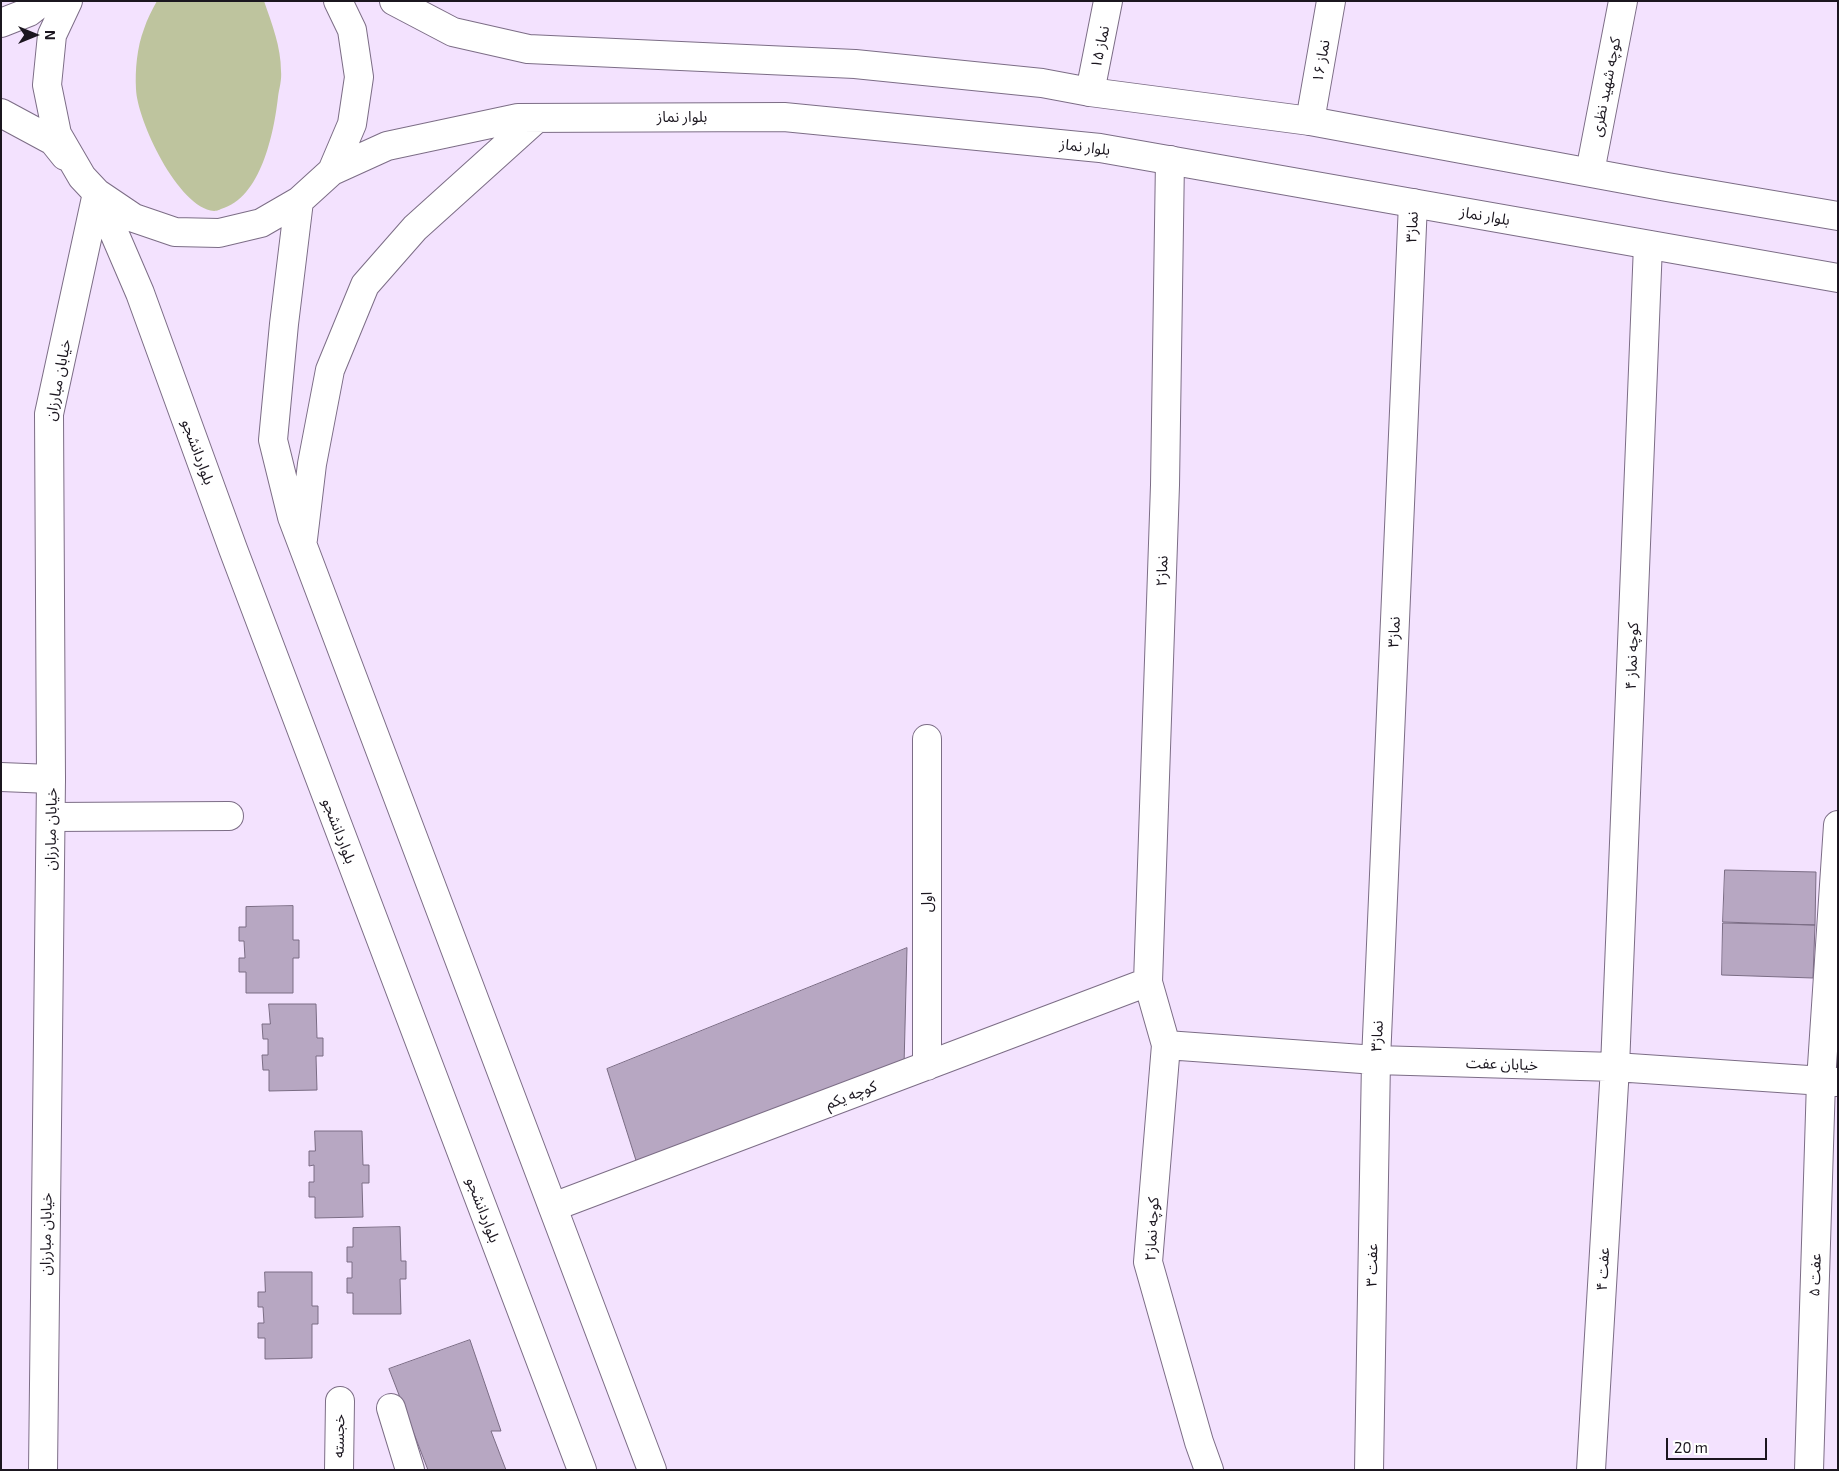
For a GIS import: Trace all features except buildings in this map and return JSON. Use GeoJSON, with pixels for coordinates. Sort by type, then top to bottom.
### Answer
{"type":"FeatureCollection","features":[{"type":"Feature","properties":{"kind":"street"},"geometry":{"type":"LineString","coordinates":[[1,23],[29,12],[43,1]]}},
{"type":"Feature","properties":{"kind":"street"},"geometry":{"type":"LineString","coordinates":[[68,1],[52,35],[47,85],[57,134],[90,185]]}},
{"type":"Feature","properties":{"kind":"street"},"geometry":{"type":"LineString","coordinates":[[1,113],[53,141],[90,185],[134,218],[175,232],[219,233],[261,223],[299,201],[332,171],[352,124],[359,77],[352,30],[338,1]]}},
{"type":"Feature","properties":{"kind":"street"},"geometry":{"type":"LineString","coordinates":[[394,1],[453,32],[528,49],[855,64],[1042,83],[1090,92],[1310,121],[1838,216]]}},
{"type":"Feature","properties":{"kind":"street","name":"نماز ۱۵"},"geometry":{"type":"LineString","coordinates":[[1090,92],[1108,1]]}},
{"type":"Feature","properties":{"kind":"street","name":"نماز ۱۶"},"geometry":{"type":"LineString","coordinates":[[1310,121],[1331,1]]}},
{"type":"Feature","properties":{"kind":"street","name":"کوچه شهید نظری"},"geometry":{"type":"LineString","coordinates":[[1590,172],[1623,1]]}},
{"type":"Feature","properties":{"kind":"street","name":"بلوار نماز"},"geometry":{"type":"LineString","coordinates":[[332,171],[387,146],[518,118],[784,117],[1100,148],[1838,278]]}},
{"type":"Feature","properties":{"kind":"street"},"geometry":{"type":"LineString","coordinates":[[302,545],[312,464],[330,370],[365,285],[415,228],[536,118]]}},
{"type":"Feature","properties":{"kind":"street","name":"نماز۲"},"geometry":{"type":"LineString","coordinates":[[1148,982],[1165,485],[1170,160]]}},
{"type":"Feature","properties":{"kind":"street","name":"خیابان مبارزان"},"geometry":{"type":"LineString","coordinates":[[43,1470],[51,817],[49,414],[90,185]]}},
{"type":"Feature","properties":{"kind":"street","name":"بلواردانشجو"},"geometry":{"type":"LineString","coordinates":[[90,185],[140,293],[233,549],[582,1470]]}},
{"type":"Feature","properties":{"kind":"street"},"geometry":{"type":"LineString","coordinates":[[299,201],[284,324],[273,440],[292,517],[652,1470]]}},
{"type":"Feature","properties":{"kind":"street","name":"نماز۳"},"geometry":{"type":"LineString","coordinates":[[1376,1060],[1413,203]]}},
{"type":"Feature","properties":{"kind":"street","name":"کوچه نماز ۴"},"geometry":{"type":"LineString","coordinates":[[1615,1068],[1648,245]]}},
{"type":"Feature","properties":{"kind":"street","name":"اول"},"geometry":{"type":"LineString","coordinates":[[927,739],[927,1066]]}},
{"type":"Feature","properties":{"kind":"street"},"geometry":{"type":"LineString","coordinates":[[1,777],[51,778]]}},
{"type":"Feature","properties":{"kind":"street"},"geometry":{"type":"LineString","coordinates":[[51,817],[229,816]]}},
{"type":"Feature","properties":{"kind":"street","name":"عفت ۵"},"geometry":{"type":"LineString","coordinates":[[1809,1470],[1830,1081],[1838,825]]}},
{"type":"Feature","properties":{"kind":"street","name":"کوچه نماز۲"},"geometry":{"type":"LineString","coordinates":[[1148,982],[1166,1045],[1148,1262],[1199,1442],[1209,1470]]}},
{"type":"Feature","properties":{"kind":"street","name":"کوچه یکم"},"geometry":{"type":"LineString","coordinates":[[553,1207],[1148,982]]}},
{"type":"Feature","properties":{"kind":"street","name":"خیابان عفت"},"geometry":{"type":"LineString","coordinates":[[1166,1045],[1376,1060],[1615,1068],[1830,1081]]}},
{"type":"Feature","properties":{"kind":"street","name":"عفت ۳"},"geometry":{"type":"LineString","coordinates":[[1369,1470],[1376,1060]]}},
{"type":"Feature","properties":{"kind":"street","name":"عفت ۴"},"geometry":{"type":"LineString","coordinates":[[1591,1470],[1615,1068]]}},
{"type":"Feature","properties":{"kind":"street","name":"خجسته"},"geometry":{"type":"LineString","coordinates":[[339,1470],[340,1401]]}},
{"type":"Feature","properties":{"kind":"street"},"geometry":{"type":"LineString","coordinates":[[390,1408],[410,1470]]}},
{"type":"Feature","properties":{"kind":"green space"},"geometry":{"type":"Polygon","coordinates":[[[157,1],[264,1],[276,36],[281,62],[281,78],[269,145],[256,178],[246,192],[235,203],[219,210],[214,211],[200,206],[187,195],[174,179],[152,140],[138,103],[136,66],[138,51],[145,25],[157,1]]]}}]}
